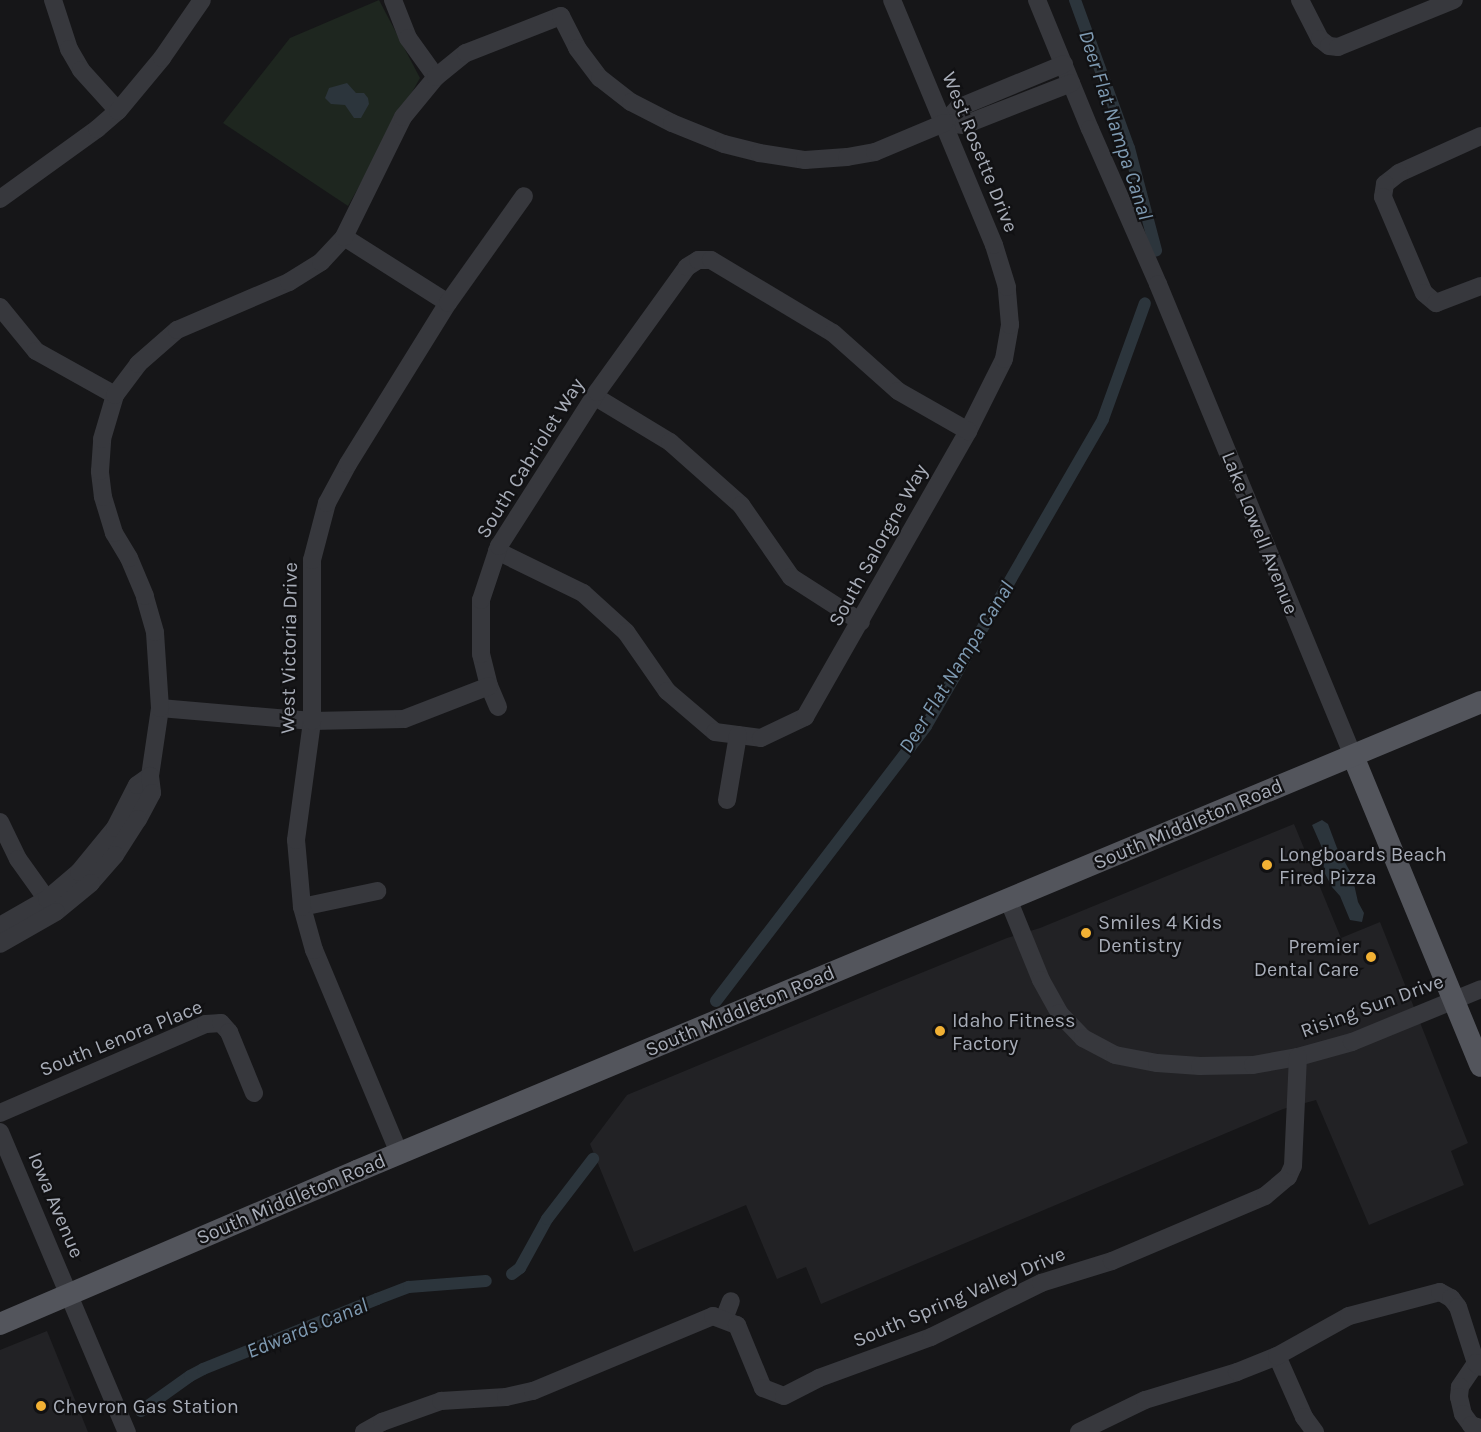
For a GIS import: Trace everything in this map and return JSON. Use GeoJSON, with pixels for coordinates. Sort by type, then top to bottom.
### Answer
{"type":"FeatureCollection","features":[{"type":"Feature","properties":{"kind":"main road","name":"South Middleton Road"},"geometry":{"type":"LineString","coordinates":[[0,1324],[399,1153],[1481,702]]}},
{"type":"Feature","properties":{"kind":"main road","name":"Lake Lowell Avenue"},"geometry":{"type":"LineString","coordinates":[[1353,756],[1481,1066]]}},
{"type":"Feature","properties":{"kind":"street"},"geometry":{"type":"LineString","coordinates":[[53,0],[66,41],[81,70],[118,111]]}},
{"type":"Feature","properties":{"kind":"street"},"geometry":{"type":"LineString","coordinates":[[0,199],[97,129],[118,111],[162,58],[202,0]]}},
{"type":"Feature","properties":{"kind":"street"},"geometry":{"type":"LineString","coordinates":[[393,0],[408,38],[436,76]]}},
{"type":"Feature","properties":{"kind":"street","name":"West Rosette Drive"},"geometry":{"type":"LineString","coordinates":[[892,0],[944,123],[1000,266],[1007,287],[1010,325]]}},
{"type":"Feature","properties":{"kind":"street","name":"Lake Lowell Avenue"},"geometry":{"type":"LineString","coordinates":[[1037,0],[1158,284],[1353,756]]}},
{"type":"Feature","properties":{"kind":"street"},"geometry":{"type":"LineString","coordinates":[[1300,0],[1313,30],[1329,46],[1348,45],[1454,0]]}},
{"type":"Feature","properties":{"kind":"street"},"geometry":{"type":"LineString","coordinates":[[0,926],[51,905],[91,883],[109,850],[152,793],[150,776],[160,708],[159,667],[152,623],[137,577],[114,533],[103,497],[100,471],[102,439],[115,395],[138,364],[177,330],[290,282],[321,262],[344,237],[403,117],[436,76],[466,53],[560,8],[577,48],[600,78],[631,102],[672,123],[724,144],[805,160],[875,152],[944,123],[958,108],[1064,64]]}},
{"type":"Feature","properties":{"kind":"street"},"geometry":{"type":"LineString","coordinates":[[944,123],[964,125],[1071,83]]}},
{"type":"Feature","properties":{"kind":"street"},"geometry":{"type":"LineString","coordinates":[[1481,136],[1399,173],[1386,184],[1383,197],[1424,293],[1436,303],[1481,286]]}},
{"type":"Feature","properties":{"kind":"street","name":"West Victoria Drive"},"geometry":{"type":"LineString","coordinates":[[399,1153],[314,950],[302,907],[296,840],[312,721],[312,560],[327,503],[354,454],[448,303],[524,196]]}},
{"type":"Feature","properties":{"kind":"street"},"geometry":{"type":"LineString","coordinates":[[344,237],[448,303]]}},
{"type":"Feature","properties":{"kind":"street","name":"South Cabriolet Way"},"geometry":{"type":"LineString","coordinates":[[498,707],[489,686],[481,654],[481,600],[497,551],[594,396],[687,267],[698,260],[711,260],[833,333],[897,391],[968,431]]}},
{"type":"Feature","properties":{"kind":"street"},"geometry":{"type":"LineString","coordinates":[[0,307],[36,351],[115,395]]}},
{"type":"Feature","properties":{"kind":"street","name":"South Salorgne Way"},"geometry":{"type":"LineString","coordinates":[[497,551],[583,593],[626,632],[667,691],[715,732],[761,738],[805,717],[968,431],[1004,359],[1010,325]]}},
{"type":"Feature","properties":{"kind":"street"},"geometry":{"type":"LineString","coordinates":[[594,396],[670,442],[741,505],[791,577],[861,622]]}},
{"type":"Feature","properties":{"kind":"street"},"geometry":{"type":"LineString","coordinates":[[160,708],[312,721],[404,719],[489,686]]}},
{"type":"Feature","properties":{"kind":"street"},"geometry":{"type":"LineString","coordinates":[[727,800],[738,735]]}},
{"type":"Feature","properties":{"kind":"street"},"geometry":{"type":"LineString","coordinates":[[0,822],[18,859],[51,905]]}},
{"type":"Feature","properties":{"kind":"street"},"geometry":{"type":"LineString","coordinates":[[302,907],[378,891]]}},
{"type":"Feature","properties":{"kind":"street","name":"Rising Sun Drive"},"geometry":{"type":"LineString","coordinates":[[1008,899],[1041,980],[1059,1013],[1083,1038],[1115,1055],[1157,1063],[1200,1066],[1253,1065],[1298,1057],[1352,1042],[1481,990]]}},
{"type":"Feature","properties":{"kind":"street"},"geometry":{"type":"LineString","coordinates":[[0,945],[51,905]]}},
{"type":"Feature","properties":{"kind":"street","name":"South Lenora Place"},"geometry":{"type":"LineString","coordinates":[[0,1113],[206,1024],[221,1023],[229,1032],[254,1093]]}},
{"type":"Feature","properties":{"kind":"street","name":"South Spring Valley Drive"},"geometry":{"type":"LineString","coordinates":[[724,1319],[737,1325],[770,1400],[784,1396],[819,1378],[931,1338],[1041,1283],[1112,1261],[1265,1196],[1288,1177],[1293,1166],[1298,1105],[1298,1057]]}},
{"type":"Feature","properties":{"kind":"street","name":"Iowa Avenue"},"geometry":{"type":"LineString","coordinates":[[0,1132],[127,1432]]}},
{"type":"Feature","properties":{"kind":"street"},"geometry":{"type":"LineString","coordinates":[[1079,1432],[1145,1400],[1237,1372],[1278,1356],[1349,1316],[1440,1292],[1451,1298],[1458,1307],[1479,1365],[1461,1387],[1459,1396],[1463,1414],[1471,1425],[1481,1428]]}},
{"type":"Feature","properties":{"kind":"street"},"geometry":{"type":"LineString","coordinates":[[364,1432],[382,1422],[441,1401],[506,1397],[533,1391],[713,1316],[724,1319],[731,1301]]}},
{"type":"Feature","properties":{"kind":"street"},"geometry":{"type":"LineString","coordinates":[[1278,1356],[1304,1417],[1315,1432]]}},
{"type":"Feature","properties":{"kind":"shaded area"},"geometry":{"type":"Polygon","coordinates":[[[379,0],[420,78],[348,206],[223,123],[290,38],[379,0]]]}},
{"type":"Feature","properties":{"kind":"shaded area"},"geometry":{"type":"Polygon","coordinates":[[[347,83],[356,93],[364,93],[368,98],[369,104],[361,118],[354,118],[345,105],[331,104],[325,98],[329,88],[347,83]]]}},
{"type":"Feature","properties":{"kind":"shaded area"},"geometry":{"type":"Polygon","coordinates":[[[1322,820],[1328,824],[1337,848],[1352,875],[1358,902],[1364,913],[1362,922],[1350,920],[1340,896],[1324,872],[1323,850],[1312,825],[1322,820]]]}},
{"type":"Feature","properties":{"kind":"shaded area"},"geometry":{"type":"Polygon","coordinates":[[[1294,824],[1341,938],[1380,922],[1468,1143],[1451,1151],[1464,1185],[1369,1225],[1316,1100],[1283,1109],[821,1304],[806,1267],[777,1279],[746,1205],[634,1252],[590,1144],[627,1095],[1007,938],[1040,928],[1294,824]]]}},
{"type":"Feature","properties":{"kind":"shaded area"},"geometry":{"type":"Polygon","coordinates":[[[47,1331],[88,1432],[0,1432],[0,1350],[47,1331]]]}},
{"type":"Feature","properties":{"kind":"waterway","name":"Deer Flat Nampa Canal"},"geometry":{"type":"LineString","coordinates":[[1075,0],[1129,148],[1156,250]]}},
{"type":"Feature","properties":{"kind":"waterway","name":"Deer Flat Nampa Canal"},"geometry":{"type":"LineString","coordinates":[[716,1001],[926,726],[1103,419],[1145,303]]}},
{"type":"Feature","properties":{"kind":"waterway","name":"Edwards Canal"},"geometry":{"type":"LineString","coordinates":[[512,1274],[520,1268],[547,1219],[593,1159]]}},
{"type":"Feature","properties":{"kind":"waterway","name":"Edwards Canal"},"geometry":{"type":"LineString","coordinates":[[141,1411],[203,1369],[377,1299],[409,1287],[486,1281]]}},
{"type":"Feature","properties":{"kind":"place","name":"Longboards Beach Fired Pizza"},"geometry":{"type":"Point","coordinates":[1267,865]}},
{"type":"Feature","properties":{"kind":"place","name":"Smiles 4 Kids Dentistry"},"geometry":{"type":"Point","coordinates":[1086,933]}},
{"type":"Feature","properties":{"kind":"place","name":"Premier Dental Care"},"geometry":{"type":"Point","coordinates":[1371,957]}},
{"type":"Feature","properties":{"kind":"place","name":"Idaho Fitness Factory"},"geometry":{"type":"Point","coordinates":[940,1031]}},
{"type":"Feature","properties":{"kind":"place","name":"Chevron Gas Station"},"geometry":{"type":"Point","coordinates":[41,1406]}}]}
